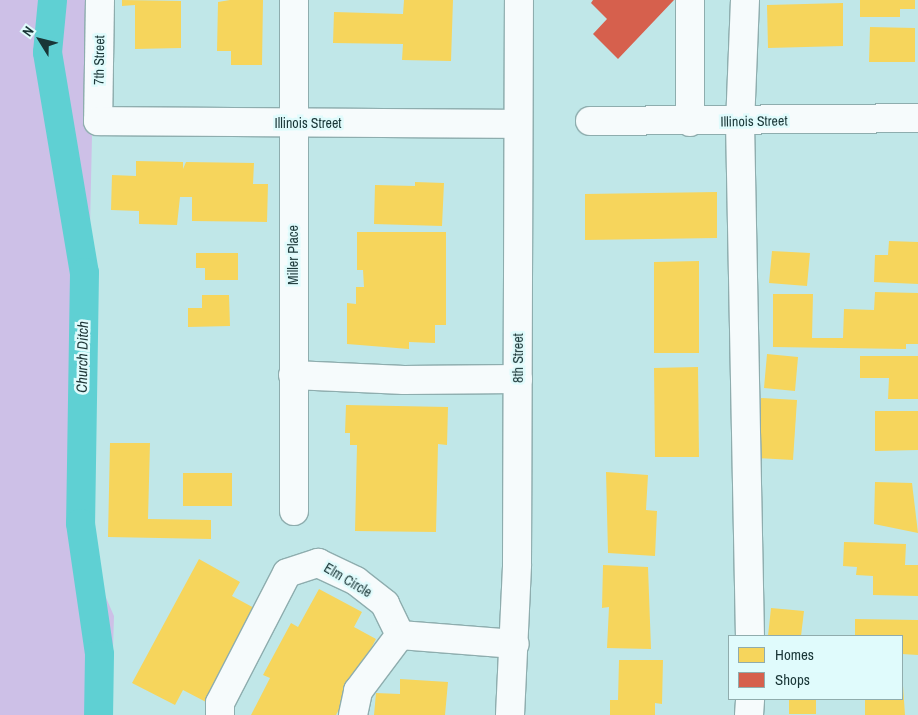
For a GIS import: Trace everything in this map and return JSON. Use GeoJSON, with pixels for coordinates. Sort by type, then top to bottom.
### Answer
{"type":"FeatureCollection","features":[{"type":"Feature","properties":{"kind":"street","name":"7th Street"},"geometry":{"type":"LineString","coordinates":[[98,120],[100,0]]}},
{"type":"Feature","properties":{"kind":"street","name":"Miller Place"},"geometry":{"type":"LineString","coordinates":[[294,0],[292,123],[294,511]]}},
{"type":"Feature","properties":{"kind":"street","name":"8th Street"},"geometry":{"type":"LineString","coordinates":[[510,715],[515,644],[519,0]]}},
{"type":"Feature","properties":{"kind":"street"},"geometry":{"type":"LineString","coordinates":[[690,0],[690,122]]}},
{"type":"Feature","properties":{"kind":"street"},"geometry":{"type":"LineString","coordinates":[[745,0],[740,122],[750,635]]}},
{"type":"Feature","properties":{"kind":"street","name":"Illinois Street"},"geometry":{"type":"LineString","coordinates":[[590,121],[740,122],[918,118]]}},
{"type":"Feature","properties":{"kind":"street","name":"Illinois Street"},"geometry":{"type":"LineString","coordinates":[[98,120],[518,124]]}},
{"type":"Feature","properties":{"kind":"street"},"geometry":{"type":"LineString","coordinates":[[293,375],[518,379]]}},
{"type":"Feature","properties":{"kind":"street","name":"Elm Circle"},"geometry":{"type":"LineString","coordinates":[[220,715],[220,703],[287,573],[318,563],[356,581],[385,604],[400,635]]}},
{"type":"Feature","properties":{"kind":"street"},"geometry":{"type":"LineString","coordinates":[[352,715],[358,691],[400,635],[515,644]]}},
{"type":"Feature","properties":{"kind":"street"},"geometry":{"type":"LineString","coordinates":[[749,715],[750,700]]}},
{"type":"Feature","properties":{"kind":"shaded area"},"geometry":{"type":"Polygon","coordinates":[[[0,0],[95,0],[83,545],[114,616],[111,715],[0,715],[0,0]]]}},
{"type":"Feature","properties":{"kind":"building: Homes"},"geometry":{"type":"Polygon","coordinates":[[[122,0],[181,1],[181,48],[135,49],[135,5],[122,6],[122,0]]]}},
{"type":"Feature","properties":{"kind":"building: Homes"},"geometry":{"type":"Polygon","coordinates":[[[263,0],[262,65],[231,65],[231,51],[217,51],[218,2],[263,0]]]}},
{"type":"Feature","properties":{"kind":"building: Homes"},"geometry":{"type":"Polygon","coordinates":[[[404,0],[453,0],[451,61],[402,60],[403,44],[333,43],[334,12],[403,14],[404,0]]]}},
{"type":"Feature","properties":{"kind":"building: Homes"},"geometry":{"type":"Polygon","coordinates":[[[860,0],[915,0],[915,9],[900,9],[900,17],[860,17],[860,0]]]}},
{"type":"Feature","properties":{"kind":"building: Homes"},"geometry":{"type":"Polygon","coordinates":[[[843,3],[843,46],[768,48],[767,5],[843,3]]]}},
{"type":"Feature","properties":{"kind":"building: Homes"},"geometry":{"type":"Polygon","coordinates":[[[870,27],[915,28],[915,62],[869,62],[870,27]]]}},
{"type":"Feature","properties":{"kind":"building: Homes"},"geometry":{"type":"Polygon","coordinates":[[[136,161],[183,162],[183,169],[186,162],[254,163],[253,184],[268,184],[267,222],[192,221],[192,197],[180,197],[177,225],[139,224],[139,211],[111,210],[112,175],[136,176],[136,161]]]}},
{"type":"Feature","properties":{"kind":"building: Homes"},"geometry":{"type":"Polygon","coordinates":[[[415,182],[444,183],[442,226],[374,224],[375,185],[415,186],[415,182]]]}},
{"type":"Feature","properties":{"kind":"building: Homes"},"geometry":{"type":"Polygon","coordinates":[[[717,192],[717,238],[585,240],[585,194],[717,192]]]}},
{"type":"Feature","properties":{"kind":"building: Homes"},"geometry":{"type":"Polygon","coordinates":[[[357,232],[446,232],[446,325],[435,325],[435,343],[409,342],[409,349],[347,344],[347,303],[356,304],[356,287],[364,287],[363,270],[357,270],[357,232]]]}},
{"type":"Feature","properties":{"kind":"building: Homes"},"geometry":{"type":"Polygon","coordinates":[[[889,241],[918,242],[918,284],[874,282],[875,255],[888,255],[889,241]]]}},
{"type":"Feature","properties":{"kind":"building: Homes"},"geometry":{"type":"Polygon","coordinates":[[[772,251],[810,253],[807,286],[769,283],[772,251]]]}},
{"type":"Feature","properties":{"kind":"building: Homes"},"geometry":{"type":"Polygon","coordinates":[[[196,253],[238,253],[238,280],[205,280],[205,268],[196,268],[196,253]]]}},
{"type":"Feature","properties":{"kind":"building: Homes"},"geometry":{"type":"Polygon","coordinates":[[[699,261],[699,353],[654,353],[654,262],[699,261]]]}},
{"type":"Feature","properties":{"kind":"building: Homes"},"geometry":{"type":"Polygon","coordinates":[[[875,292],[918,293],[918,344],[906,344],[906,349],[773,347],[773,294],[813,294],[812,338],[843,338],[844,309],[874,310],[875,292]]]}},
{"type":"Feature","properties":{"kind":"building: Homes"},"geometry":{"type":"Polygon","coordinates":[[[202,295],[229,295],[230,326],[188,327],[188,308],[202,308],[202,295]]]}},
{"type":"Feature","properties":{"kind":"building: Homes"},"geometry":{"type":"Polygon","coordinates":[[[767,354],[798,357],[795,391],[764,388],[767,354]]]}},
{"type":"Feature","properties":{"kind":"building: Homes"},"geometry":{"type":"Polygon","coordinates":[[[860,356],[918,356],[918,399],[888,399],[889,378],[860,378],[860,356]]]}},
{"type":"Feature","properties":{"kind":"building: Homes"},"geometry":{"type":"Polygon","coordinates":[[[698,367],[699,457],[655,457],[654,368],[698,367]]]}},
{"type":"Feature","properties":{"kind":"building: Homes"},"geometry":{"type":"Polygon","coordinates":[[[761,398],[797,400],[793,460],[757,458],[761,398]]]}},
{"type":"Feature","properties":{"kind":"building: Homes"},"geometry":{"type":"Polygon","coordinates":[[[346,405],[448,407],[447,445],[438,444],[436,532],[355,531],[357,445],[350,445],[350,433],[345,433],[346,405]]]}},
{"type":"Feature","properties":{"kind":"building: Homes"},"geometry":{"type":"Polygon","coordinates":[[[875,411],[918,411],[918,450],[875,451],[875,411]]]}},
{"type":"Feature","properties":{"kind":"building: Homes"},"geometry":{"type":"Polygon","coordinates":[[[110,443],[150,443],[148,519],[211,520],[211,539],[108,537],[110,443]]]}},
{"type":"Feature","properties":{"kind":"building: Homes"},"geometry":{"type":"Polygon","coordinates":[[[606,472],[648,475],[646,510],[657,511],[655,556],[608,553],[606,472]]]}},
{"type":"Feature","properties":{"kind":"building: Homes"},"geometry":{"type":"Polygon","coordinates":[[[183,473],[232,473],[232,506],[183,506],[183,473]]]}},
{"type":"Feature","properties":{"kind":"building: Homes"},"geometry":{"type":"Polygon","coordinates":[[[875,482],[912,483],[918,533],[874,524],[875,482]]]}},
{"type":"Feature","properties":{"kind":"building: Homes"},"geometry":{"type":"Polygon","coordinates":[[[844,542],[906,544],[905,565],[918,565],[918,596],[873,595],[873,576],[856,575],[857,567],[843,566],[844,542]]]}},
{"type":"Feature","properties":{"kind":"building: Homes"},"geometry":{"type":"Polygon","coordinates":[[[199,559],[240,582],[232,596],[256,609],[206,702],[183,690],[175,705],[132,683],[199,559]]]}},
{"type":"Feature","properties":{"kind":"building: Homes"},"geometry":{"type":"Polygon","coordinates":[[[603,565],[648,567],[651,649],[607,648],[609,607],[602,608],[603,565]]]}},
{"type":"Feature","properties":{"kind":"building: Homes"},"geometry":{"type":"Polygon","coordinates":[[[319,589],[362,612],[354,627],[376,639],[336,715],[251,715],[270,678],[263,675],[291,623],[298,627],[319,589]]]}},
{"type":"Feature","properties":{"kind":"building: Homes"},"geometry":{"type":"Polygon","coordinates":[[[771,608],[804,611],[801,635],[768,635],[771,608]]]}},
{"type":"Feature","properties":{"kind":"building: Homes"},"geometry":{"type":"Polygon","coordinates":[[[855,619],[918,620],[918,655],[903,654],[903,635],[855,635],[855,619]]]}},
{"type":"Feature","properties":{"kind":"building: Homes"},"geometry":{"type":"Polygon","coordinates":[[[619,660],[663,660],[662,704],[655,703],[655,715],[610,715],[610,700],[618,700],[619,660]]]}},
{"type":"Feature","properties":{"kind":"building: Homes"},"geometry":{"type":"Polygon","coordinates":[[[400,679],[448,682],[445,715],[374,715],[376,693],[400,694],[400,679]]]}},
{"type":"Feature","properties":{"kind":"building: Homes"},"geometry":{"type":"Polygon","coordinates":[[[903,686],[905,715],[865,715],[865,700],[903,700],[903,686]]]}},
{"type":"Feature","properties":{"kind":"building: Homes"},"geometry":{"type":"Polygon","coordinates":[[[789,700],[816,700],[816,714],[789,714],[789,700]]]}},
{"type":"Feature","properties":{"kind":"building: Shops"},"geometry":{"type":"Polygon","coordinates":[[[593,0],[674,0],[618,59],[593,34],[607,19],[591,3],[593,0]]]}},
{"type":"Feature","properties":{"kind":"waterway","name":"Church Ditch"},"geometry":{"type":"LineString","coordinates":[[52,0],[47,52],[84,272],[80,523],[99,654],[98,715]]}}]}
